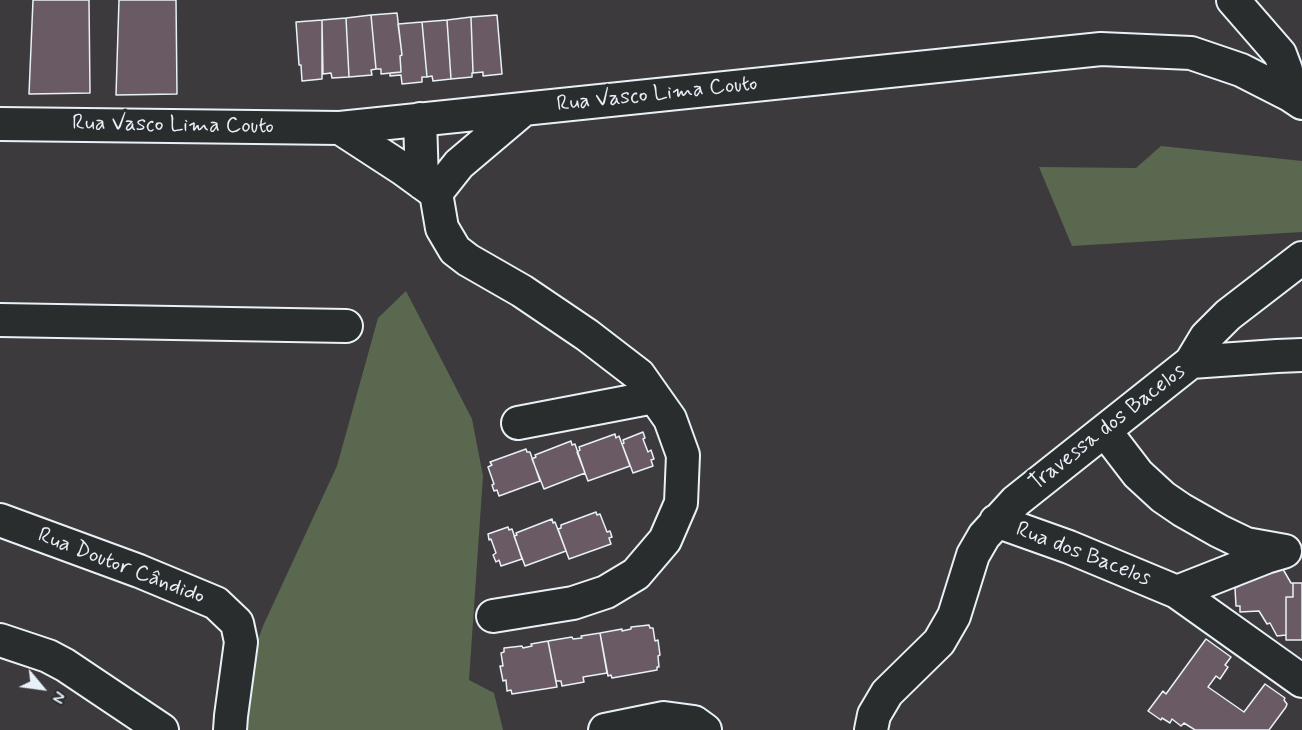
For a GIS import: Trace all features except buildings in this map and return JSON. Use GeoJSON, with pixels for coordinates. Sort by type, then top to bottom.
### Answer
{"type":"FeatureCollection","features":[{"type":"Feature","properties":{"kind":"street"},"geometry":{"type":"LineString","coordinates":[[1233,0],[1280,54],[1296,99]]}},
{"type":"Feature","properties":{"kind":"street"},"geometry":{"type":"LineString","coordinates":[[1241,70],[1252,61],[1260,47],[1258,31]]}},
{"type":"Feature","properties":{"kind":"street","name":"Rua Vasco Lima Couto"},"geometry":{"type":"LineString","coordinates":[[0,124],[340,128],[1101,49],[1191,53],[1241,70],[1296,99]]}},
{"type":"Feature","properties":{"kind":"street"},"geometry":{"type":"LineString","coordinates":[[435,186],[524,109]]}},
{"type":"Feature","properties":{"kind":"street"},"geometry":{"type":"LineString","coordinates":[[433,118],[435,186],[442,228],[455,250],[468,261],[522,291],[587,335],[639,375],[670,419],[683,455],[681,503],[665,540],[636,573],[606,592],[573,603],[493,616]]}},
{"type":"Feature","properties":{"kind":"street"},"geometry":{"type":"LineString","coordinates":[[340,128],[435,186]]}},
{"type":"Feature","properties":{"kind":"street"},"geometry":{"type":"LineString","coordinates":[[1191,362],[1206,337],[1228,315],[1302,258]]}},
{"type":"Feature","properties":{"kind":"street"},"geometry":{"type":"LineString","coordinates":[[0,320],[346,326]]}},
{"type":"Feature","properties":{"kind":"street","name":"Travessa dos Bacelos"},"geometry":{"type":"LineString","coordinates":[[996,521],[1016,501],[1191,362],[1302,356]]}},
{"type":"Feature","properties":{"kind":"street"},"geometry":{"type":"LineString","coordinates":[[518,423],[654,397]]}},
{"type":"Feature","properties":{"kind":"street"},"geometry":{"type":"LineString","coordinates":[[1105,431],[1138,474],[1163,497],[1182,510],[1246,544],[1293,550]]}},
{"type":"Feature","properties":{"kind":"street","name":"Rua Doutor Cândido"},"geometry":{"type":"LineString","coordinates":[[0,520],[139,571],[216,603],[237,623],[241,642],[230,730]]}},
{"type":"Feature","properties":{"kind":"street","name":"Rua dos Bacelos"},"geometry":{"type":"LineString","coordinates":[[871,730],[874,715],[887,693],[939,642],[954,616],[973,555],[996,521],[1069,547],[1177,592],[1266,557],[1293,550]]}},
{"type":"Feature","properties":{"kind":"street"},"geometry":{"type":"LineString","coordinates":[[1177,592],[1302,681]]}},
{"type":"Feature","properties":{"kind":"street"},"geometry":{"type":"LineString","coordinates":[[0,640],[48,656],[65,665],[162,730]]}},
{"type":"Feature","properties":{"kind":"street"},"geometry":{"type":"LineString","coordinates":[[605,730],[664,718],[694,722],[705,730]]}},
{"type":"Feature","properties":{"kind":"green space"},"geometry":{"type":"Polygon","coordinates":[[[1161,146],[1302,161],[1302,232],[1072,246],[1039,167],[1136,168],[1161,146]]]}},
{"type":"Feature","properties":{"kind":"green space"},"geometry":{"type":"Polygon","coordinates":[[[406,291],[472,419],[483,476],[469,680],[494,693],[503,730],[241,730],[246,674],[263,626],[337,466],[378,318],[406,291]]]}}]}
